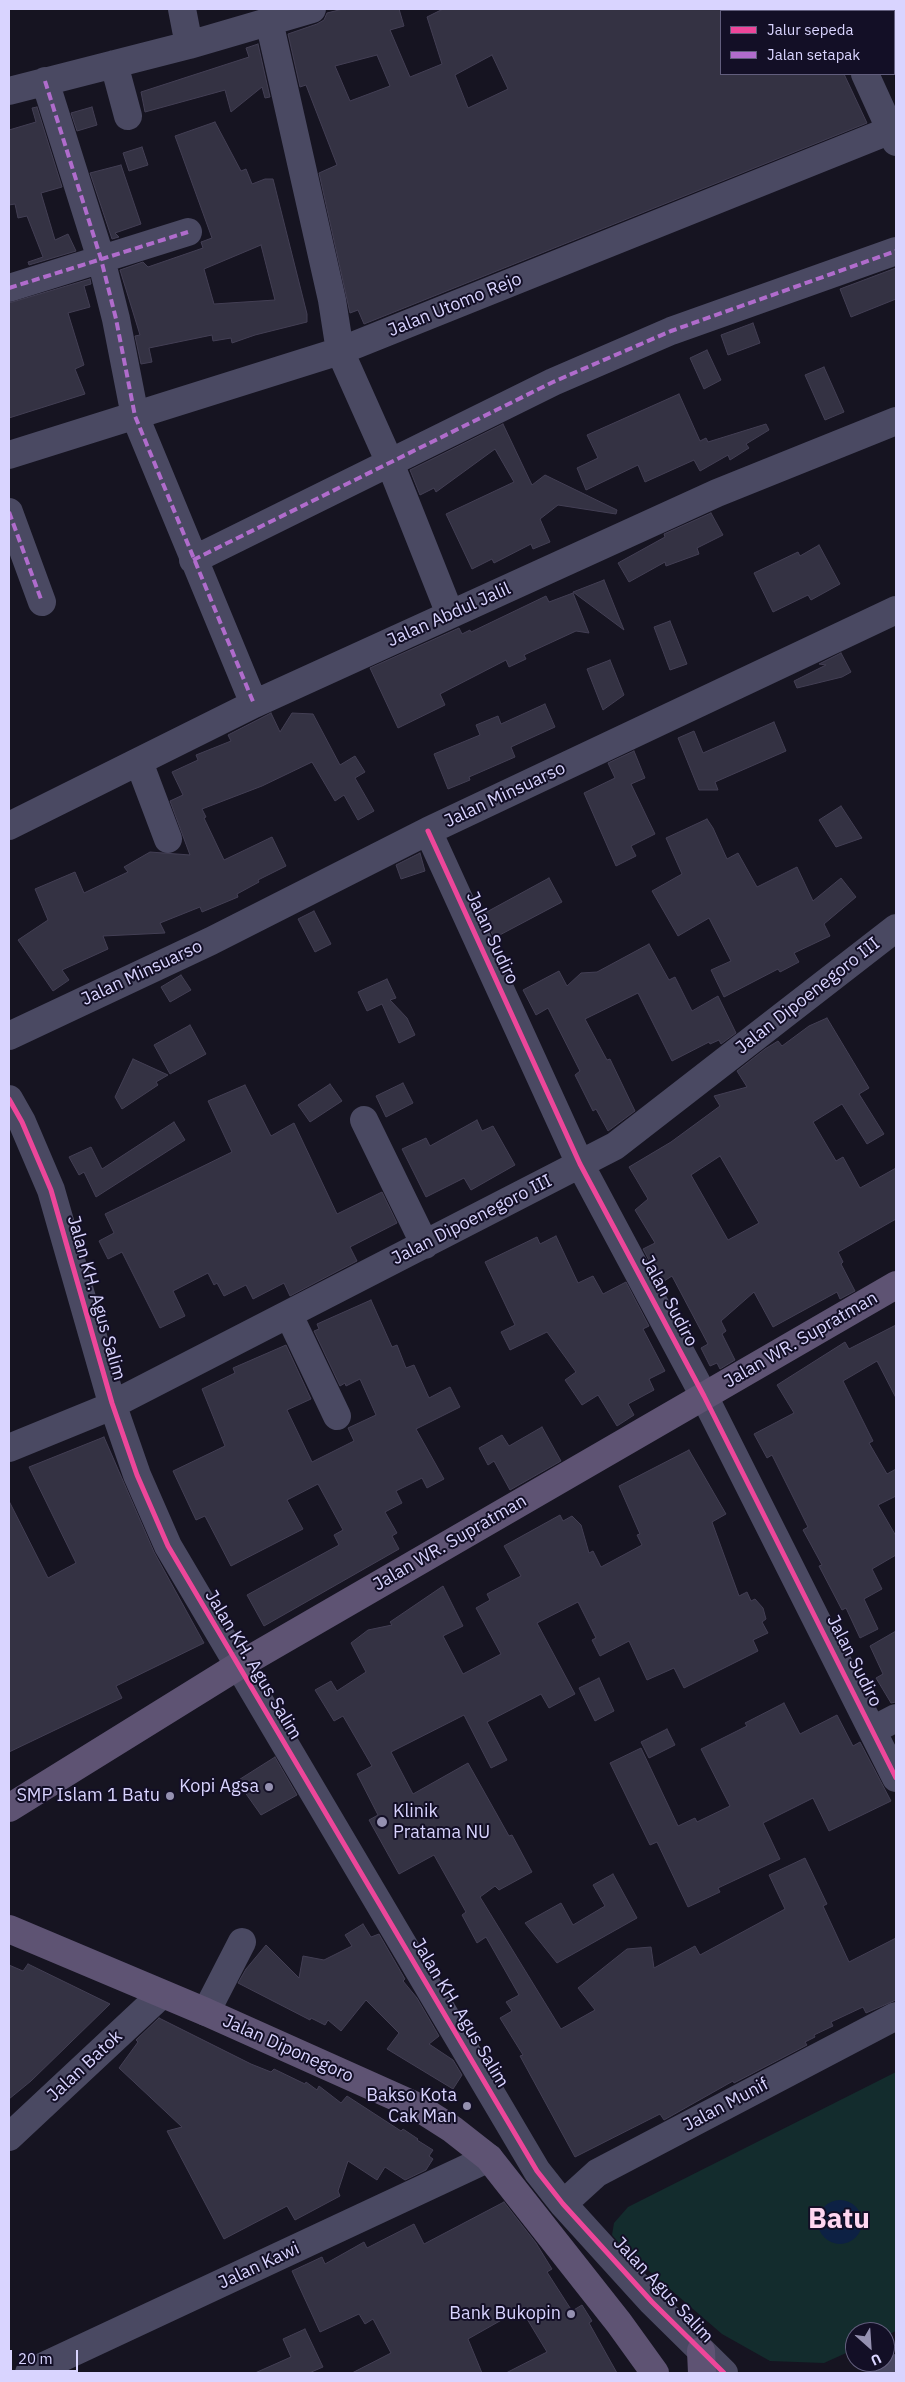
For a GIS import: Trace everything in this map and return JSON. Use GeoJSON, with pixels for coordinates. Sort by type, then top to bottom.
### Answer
{"type":"FeatureCollection","features":[{"type":"Feature","properties":{"kind":"main road","name":"Jalan WR. Supratman"},"geometry":{"type":"LineString","coordinates":[[9,1808],[238,1666],[896,1285]]}},
{"type":"Feature","properties":{"kind":"main road","name":"Jalan Diponegoro"},"geometry":{"type":"LineString","coordinates":[[9,1929],[161,1995],[206,2012],[416,2106],[452,2129],[489,2158],[639,2349]]}},
{"type":"Feature","properties":{"kind":"main road"},"geometry":{"type":"LineString","coordinates":[[639,2349],[655,2373]]}},
{"type":"Feature","properties":{"kind":"main road"},"geometry":{"type":"LineString","coordinates":[[639,2349],[650,2349],[657,2352],[674,2373]]}},
{"type":"Feature","properties":{"kind":"street"},"geometry":{"type":"LineString","coordinates":[[182,9],[189,45]]}},
{"type":"Feature","properties":{"kind":"street"},"geometry":{"type":"LineString","coordinates":[[9,91],[45,80],[189,45],[312,9]]}},
{"type":"Feature","properties":{"kind":"street"},"geometry":{"type":"LineString","coordinates":[[270,21],[332,300],[340,352],[390,463],[450,614]]}},
{"type":"Feature","properties":{"kind":"street"},"geometry":{"type":"LineString","coordinates":[[114,64],[128,116]]}},
{"type":"Feature","properties":{"kind":"street"},"geometry":{"type":"LineString","coordinates":[[866,75],[895,133]]}},
{"type":"Feature","properties":{"kind":"street"},"geometry":{"type":"LineString","coordinates":[[45,80],[101,259],[116,319],[135,416],[254,704]]}},
{"type":"Feature","properties":{"kind":"street","name":"Jalan Utomo Rejo"},"geometry":{"type":"LineString","coordinates":[[9,455],[340,352],[895,133]]}},
{"type":"Feature","properties":{"kind":"street"},"geometry":{"type":"LineString","coordinates":[[9,288],[188,232]]}},
{"type":"Feature","properties":{"kind":"street"},"geometry":{"type":"LineString","coordinates":[[193,560],[553,382],[671,331],[896,251]]}},
{"type":"Feature","properties":{"kind":"street","name":"Jalan Abdul Jalil"},"geometry":{"type":"LineString","coordinates":[[9,826],[254,704],[450,614],[717,493],[896,421]]}},
{"type":"Feature","properties":{"kind":"street"},"geometry":{"type":"LineString","coordinates":[[9,512],[42,602]]}},
{"type":"Feature","properties":{"kind":"street","name":"Jalan Minsuarso"},"geometry":{"type":"LineString","coordinates":[[9,1036],[211,940],[428,832],[896,610]]}},
{"type":"Feature","properties":{"kind":"street"},"geometry":{"type":"LineString","coordinates":[[139,762],[168,838]]}},
{"type":"Feature","properties":{"kind":"street","name":"Jalan Sudiro"},"geometry":{"type":"LineString","coordinates":[[428,832],[580,1164],[704,1396],[885,1724],[896,1778]]}},
{"type":"Feature","properties":{"kind":"street","name":"Jalan Dipoenegoro III"},"geometry":{"type":"LineString","coordinates":[[9,1448],[102,1410],[112,1403],[289,1315],[615,1146],[896,928]]}},
{"type":"Feature","properties":{"kind":"street","name":"Jalan KH. Agus Salim"},"geometry":{"type":"LineString","coordinates":[[9,1100],[22,1122],[51,1190],[112,1403],[137,1476],[168,1546],[489,2087],[522,2148],[562,2204],[582,2225]]}},
{"type":"Feature","properties":{"kind":"street"},"geometry":{"type":"LineString","coordinates":[[364,1120],[425,1245]]}},
{"type":"Feature","properties":{"kind":"street"},"geometry":{"type":"LineString","coordinates":[[289,1315],[338,1416]]}},
{"type":"Feature","properties":{"kind":"street"},"geometry":{"type":"LineString","coordinates":[[206,2012],[242,1942]]}},
{"type":"Feature","properties":{"kind":"street","name":"Jalan Batok"},"geometry":{"type":"LineString","coordinates":[[9,2136],[161,1995]]}},
{"type":"Feature","properties":{"kind":"street","name":"Jalan Munif"},"geometry":{"type":"LineString","coordinates":[[562,2204],[597,2173],[896,2016]]}},
{"type":"Feature","properties":{"kind":"street","name":"Jalan Kawi"},"geometry":{"type":"LineString","coordinates":[[29,2373],[489,2158]]}},
{"type":"Feature","properties":{"kind":"street","name":"Jalan Agus Salim"},"geometry":{"type":"LineString","coordinates":[[582,2225],[652,2302],[702,2362],[724,2373]]}},
{"type":"Feature","properties":{"kind":"street"},"geometry":{"type":"LineString","coordinates":[[884,2373],[896,2368]]}},
{"type":"Feature","properties":{"kind":"green space"},"geometry":{"type":"Polygon","coordinates":[[[896,2072],[896,2331],[895,2322],[845,2322],[845,2354],[824,2363],[770,2361],[722,2334],[627,2252],[612,2235],[614,2223],[628,2207],[896,2072]]]}},
{"type":"Feature","properties":{"kind":"water"},"geometry":{"type":"Polygon","coordinates":[[[836,2200],[844,2200],[856,2206],[862,2222],[856,2238],[844,2244],[836,2244],[824,2238],[818,2226],[818,2218],[824,2206],[836,2200]]]}},
{"type":"Feature","properties":{"kind":"building"},"geometry":{"type":"Polygon","coordinates":[[[343,9],[399,9],[404,26],[390,30],[410,77],[442,64],[427,17],[443,9],[721,9],[720,75],[844,75],[867,123],[364,324],[358,310],[350,313],[319,173],[337,165],[306,85],[300,87],[288,34],[324,20],[327,13],[343,9]],[[377,55],[335,66],[350,101],[390,86],[377,55]],[[492,55],[455,75],[468,108],[508,89],[492,55]]]}},
{"type":"Feature","properties":{"kind":"building"},"geometry":{"type":"Polygon","coordinates":[[[258,44],[270,97],[265,98],[262,87],[231,112],[225,90],[145,112],[141,92],[249,57],[246,48],[258,44]]]}},
{"type":"Feature","properties":{"kind":"building"},"geometry":{"type":"Polygon","coordinates":[[[37,107],[62,187],[41,193],[55,240],[68,234],[76,251],[29,265],[28,262],[43,257],[27,216],[18,218],[15,204],[9,205],[9,130],[36,122],[32,108],[37,107]]]}},
{"type":"Feature","properties":{"kind":"building"},"geometry":{"type":"Polygon","coordinates":[[[92,107],[97,125],[77,131],[71,113],[92,107]]]}},
{"type":"Feature","properties":{"kind":"building"},"geometry":{"type":"Polygon","coordinates":[[[215,122],[241,171],[246,169],[252,184],[265,179],[273,179],[307,314],[307,322],[255,335],[232,343],[231,338],[213,341],[212,335],[149,348],[152,362],[141,364],[135,336],[140,335],[120,270],[143,262],[148,267],[203,248],[201,242],[212,238],[175,136],[215,122]],[[261,245],[204,269],[214,304],[275,300],[261,245]]]}},
{"type":"Feature","properties":{"kind":"building"},"geometry":{"type":"Polygon","coordinates":[[[142,147],[148,165],[129,171],[123,153],[142,147]]]}},
{"type":"Feature","properties":{"kind":"building"},"geometry":{"type":"Polygon","coordinates":[[[121,165],[141,224],[115,233],[119,237],[112,239],[90,173],[121,165]]]}},
{"type":"Feature","properties":{"kind":"building"},"geometry":{"type":"Polygon","coordinates":[[[896,268],[896,299],[851,317],[840,289],[896,268]]]}},
{"type":"Feature","properties":{"kind":"building"},"geometry":{"type":"Polygon","coordinates":[[[90,279],[91,284],[84,286],[90,307],[68,313],[84,365],[75,369],[85,394],[9,418],[9,303],[90,279]]]}},
{"type":"Feature","properties":{"kind":"building"},"geometry":{"type":"Polygon","coordinates":[[[753,323],[760,343],[728,355],[721,335],[753,323]]]}},
{"type":"Feature","properties":{"kind":"building"},"geometry":{"type":"Polygon","coordinates":[[[707,350],[721,380],[704,389],[690,358],[707,350]]]}},
{"type":"Feature","properties":{"kind":"building"},"geometry":{"type":"Polygon","coordinates":[[[824,367],[844,412],[825,420],[805,375],[824,367]]]}},
{"type":"Feature","properties":{"kind":"building"},"geometry":{"type":"Polygon","coordinates":[[[679,394],[700,441],[706,438],[708,442],[766,424],[769,430],[746,444],[749,448],[730,460],[728,455],[700,471],[694,460],[645,482],[638,465],[586,490],[577,468],[598,458],[587,435],[679,394]]]}},
{"type":"Feature","properties":{"kind":"building"},"geometry":{"type":"Polygon","coordinates":[[[503,424],[532,485],[545,475],[617,510],[616,514],[558,505],[540,519],[550,542],[533,549],[531,544],[494,563],[492,559],[472,569],[446,514],[514,482],[495,449],[436,492],[434,488],[420,495],[410,470],[503,424]]]}},
{"type":"Feature","properties":{"kind":"building"},"geometry":{"type":"Polygon","coordinates":[[[711,513],[723,535],[697,548],[699,554],[666,566],[665,562],[629,582],[618,563],[665,537],[664,534],[711,513]]]}},
{"type":"Feature","properties":{"kind":"building"},"geometry":{"type":"Polygon","coordinates":[[[819,545],[840,584],[811,600],[808,595],[773,612],[754,573],[798,552],[800,556],[819,545]]]}},
{"type":"Feature","properties":{"kind":"building"},"geometry":{"type":"Polygon","coordinates":[[[604,580],[624,630],[573,592],[604,580]]]}},
{"type":"Feature","properties":{"kind":"building"},"geometry":{"type":"Polygon","coordinates":[[[573,593],[589,633],[576,631],[524,655],[526,659],[509,667],[506,660],[440,694],[445,705],[398,728],[370,668],[459,628],[462,634],[470,630],[471,632],[546,596],[549,602],[573,593]]]}},
{"type":"Feature","properties":{"kind":"building"},"geometry":{"type":"Polygon","coordinates":[[[670,621],[687,664],[670,670],[654,627],[670,621]]]}},
{"type":"Feature","properties":{"kind":"building"},"geometry":{"type":"Polygon","coordinates":[[[841,653],[851,672],[842,677],[797,688],[794,681],[826,665],[819,664],[841,653]]]}},
{"type":"Feature","properties":{"kind":"building"},"geometry":{"type":"Polygon","coordinates":[[[610,660],[624,695],[603,710],[587,669],[610,660]]]}},
{"type":"Feature","properties":{"kind":"building"},"geometry":{"type":"Polygon","coordinates":[[[545,704],[555,727],[511,747],[515,757],[469,777],[470,780],[448,789],[434,754],[480,735],[476,725],[498,716],[501,724],[545,704]]]}},
{"type":"Feature","properties":{"kind":"building"},"geometry":{"type":"Polygon","coordinates":[[[271,713],[280,732],[292,713],[313,714],[340,765],[355,756],[365,772],[355,778],[374,811],[358,820],[344,795],[335,801],[312,762],[262,786],[202,809],[206,817],[204,818],[224,860],[272,837],[286,866],[258,880],[259,882],[237,894],[238,897],[202,912],[200,907],[160,923],[165,933],[103,936],[108,949],[62,970],[69,980],[53,991],[18,940],[48,920],[35,889],[75,872],[84,893],[128,872],[124,867],[150,852],[190,855],[170,801],[183,795],[172,772],[198,760],[196,755],[231,741],[228,735],[271,713]]]}},
{"type":"Feature","properties":{"kind":"building"},"geometry":{"type":"Polygon","coordinates":[[[774,722],[786,751],[715,782],[718,790],[699,790],[678,738],[694,731],[703,753],[774,722]]]}},
{"type":"Feature","properties":{"kind":"building"},"geometry":{"type":"Polygon","coordinates":[[[634,751],[645,778],[631,784],[655,834],[631,846],[636,856],[616,866],[584,793],[615,778],[608,763],[634,751]]]}},
{"type":"Feature","properties":{"kind":"building"},"geometry":{"type":"Polygon","coordinates":[[[841,806],[862,838],[836,847],[819,820],[841,806]]]}},
{"type":"Feature","properties":{"kind":"building"},"geometry":{"type":"Polygon","coordinates":[[[707,819],[727,859],[738,853],[757,887],[797,867],[813,901],[841,878],[856,897],[824,924],[830,936],[794,953],[799,962],[780,972],[778,969],[724,997],[711,970],[731,961],[709,918],[678,936],[652,891],[682,874],[666,838],[707,819]]]}},
{"type":"Feature","properties":{"kind":"building"},"geometry":{"type":"Polygon","coordinates":[[[420,853],[425,871],[401,879],[396,865],[420,853]]]}},
{"type":"Feature","properties":{"kind":"building"},"geometry":{"type":"Polygon","coordinates":[[[549,878],[562,902],[494,938],[483,914],[549,878]]]}},
{"type":"Feature","properties":{"kind":"building"},"geometry":{"type":"Polygon","coordinates":[[[314,911],[331,944],[315,952],[298,919],[314,911]]]}},
{"type":"Feature","properties":{"kind":"building"},"geometry":{"type":"Polygon","coordinates":[[[649,944],[669,980],[675,977],[692,1011],[718,996],[736,1033],[721,1044],[719,1040],[710,1044],[709,1042],[672,1061],[638,993],[585,1019],[607,1060],[610,1059],[635,1111],[608,1131],[596,1109],[593,1111],[575,1075],[580,1071],[548,1008],[536,1015],[523,990],[559,971],[567,986],[581,973],[597,972],[649,944]]]}},
{"type":"Feature","properties":{"kind":"building"},"geometry":{"type":"Polygon","coordinates":[[[181,975],[191,990],[170,1002],[161,987],[181,975]]]}},
{"type":"Feature","properties":{"kind":"building"},"geometry":{"type":"Polygon","coordinates":[[[387,979],[396,998],[390,1000],[407,1018],[415,1035],[399,1043],[382,1004],[367,1011],[358,992],[387,979]]]}},
{"type":"Feature","properties":{"kind":"building"},"geometry":{"type":"Polygon","coordinates":[[[827,1018],[869,1088],[859,1094],[884,1134],[867,1144],[842,1104],[813,1122],[836,1161],[843,1157],[860,1188],[896,1168],[896,1219],[838,1252],[843,1262],[841,1264],[855,1291],[840,1299],[837,1292],[773,1327],[754,1292],[721,1321],[726,1331],[722,1334],[735,1360],[720,1369],[717,1363],[710,1366],[701,1348],[708,1344],[672,1276],[661,1283],[643,1249],[655,1243],[635,1210],[648,1199],[629,1167],[671,1142],[720,1106],[714,1096],[747,1087],[737,1071],[765,1049],[778,1041],[782,1046],[809,1026],[827,1018]],[[720,1156],[691,1175],[728,1240],[759,1223],[720,1156]]]}},
{"type":"Feature","properties":{"kind":"building"},"geometry":{"type":"Polygon","coordinates":[[[190,1025],[206,1054],[170,1074],[154,1045],[190,1025]]]}},
{"type":"Feature","properties":{"kind":"building"},"geometry":{"type":"Polygon","coordinates":[[[133,1059],[168,1075],[156,1082],[158,1085],[122,1109],[115,1097],[133,1059]]]}},
{"type":"Feature","properties":{"kind":"building"},"geometry":{"type":"Polygon","coordinates":[[[403,1083],[413,1103],[386,1117],[376,1096],[403,1083]]]}},
{"type":"Feature","properties":{"kind":"building"},"geometry":{"type":"Polygon","coordinates":[[[330,1084],[342,1101],[310,1122],[298,1105],[330,1084]]]}},
{"type":"Feature","properties":{"kind":"building"},"geometry":{"type":"Polygon","coordinates":[[[245,1085],[271,1136],[294,1123],[337,1214],[382,1192],[397,1223],[350,1247],[357,1261],[290,1296],[284,1283],[253,1299],[246,1285],[224,1296],[217,1283],[214,1285],[208,1273],[173,1291],[185,1316],[160,1328],[122,1252],[108,1259],[99,1241],[114,1233],[105,1214],[232,1152],[208,1101],[245,1085]]]}},
{"type":"Feature","properties":{"kind":"building"},"geometry":{"type":"Polygon","coordinates":[[[477,1120],[482,1131],[493,1126],[515,1165],[471,1190],[464,1178],[426,1197],[402,1149],[426,1138],[430,1146],[477,1120]]]}},
{"type":"Feature","properties":{"kind":"building"},"geometry":{"type":"Polygon","coordinates":[[[174,1122],[185,1140],[96,1197],[84,1172],[79,1175],[69,1157],[91,1147],[102,1169],[174,1122]]]}},
{"type":"Feature","properties":{"kind":"building"},"geometry":{"type":"Polygon","coordinates":[[[556,1236],[578,1283],[593,1276],[603,1294],[626,1282],[649,1326],[643,1329],[665,1371],[649,1379],[654,1390],[628,1404],[634,1415],[617,1426],[598,1395],[582,1405],[565,1380],[576,1372],[547,1332],[510,1350],[501,1332],[515,1325],[485,1262],[537,1237],[540,1244],[556,1236]]]}},
{"type":"Feature","properties":{"kind":"building"},"geometry":{"type":"Polygon","coordinates":[[[371,1300],[392,1347],[397,1345],[406,1368],[414,1365],[429,1398],[450,1387],[460,1407],[416,1429],[444,1479],[427,1488],[422,1478],[396,1491],[402,1503],[385,1512],[397,1533],[392,1536],[399,1549],[264,1626],[247,1595],[339,1545],[334,1535],[343,1530],[318,1484],[287,1500],[303,1529],[231,1566],[205,1516],[196,1520],[173,1471],[225,1446],[202,1389],[235,1373],[233,1368],[286,1345],[311,1399],[287,1410],[312,1462],[354,1441],[348,1428],[376,1415],[360,1379],[346,1386],[345,1383],[340,1386],[314,1331],[319,1329],[317,1324],[371,1300]]]}},
{"type":"Feature","properties":{"kind":"building"},"geometry":{"type":"Polygon","coordinates":[[[896,1325],[896,1398],[877,1361],[843,1381],[873,1441],[869,1443],[887,1474],[896,1469],[896,1496],[878,1505],[896,1536],[896,1555],[872,1569],[882,1589],[864,1599],[878,1629],[860,1638],[846,1608],[842,1610],[819,1566],[822,1565],[803,1530],[808,1527],[772,1455],[767,1458],[754,1434],[794,1413],[777,1385],[845,1342],[849,1349],[896,1325]]]}},
{"type":"Feature","properties":{"kind":"building"},"geometry":{"type":"Polygon","coordinates":[[[542,1427],[561,1461],[510,1490],[494,1461],[488,1465],[479,1448],[502,1435],[509,1446],[542,1427]]]}},
{"type":"Feature","properties":{"kind":"building"},"geometry":{"type":"Polygon","coordinates":[[[104,1437],[154,1552],[204,1643],[116,1686],[122,1698],[9,1752],[9,1501],[48,1578],[76,1563],[29,1467],[104,1437]]]}},
{"type":"Feature","properties":{"kind":"building"},"geometry":{"type":"Polygon","coordinates":[[[689,1450],[726,1514],[712,1522],[739,1596],[747,1592],[751,1601],[755,1599],[763,1608],[766,1619],[762,1622],[768,1633],[753,1640],[758,1651],[684,1688],[674,1668],[647,1680],[629,1641],[600,1656],[592,1640],[596,1638],[578,1602],[537,1623],[575,1694],[549,1708],[541,1694],[487,1722],[507,1760],[491,1768],[464,1715],[391,1752],[413,1794],[468,1763],[509,1836],[512,1835],[532,1872],[499,1890],[495,1886],[480,1897],[561,2029],[595,2010],[578,1988],[627,1949],[651,1947],[654,1968],[695,1946],[700,1955],[785,1909],[769,1875],[805,1858],[827,1904],[823,1906],[849,1962],[896,1938],[896,2000],[866,2013],[863,2007],[831,2022],[833,2026],[814,2035],[815,2037],[805,2042],[807,2045],[734,2083],[733,2081],[664,2120],[660,2114],[575,2157],[520,2056],[523,2055],[500,2018],[512,2011],[506,2002],[519,1995],[486,1937],[477,1943],[462,1915],[466,1912],[434,1855],[399,1874],[369,1820],[378,1815],[357,1774],[372,1766],[343,1716],[334,1721],[315,1690],[331,1681],[337,1691],[366,1672],[351,1643],[368,1630],[392,1625],[390,1622],[443,1586],[463,1626],[443,1636],[463,1674],[501,1654],[476,1608],[490,1600],[487,1594],[521,1576],[504,1546],[560,1515],[563,1521],[572,1516],[581,1525],[589,1553],[593,1551],[601,1567],[642,1545],[637,1535],[640,1534],[619,1486],[689,1450]]]}},
{"type":"Feature","properties":{"kind":"building"},"geometry":{"type":"Polygon","coordinates":[[[896,1631],[896,1702],[891,1703],[876,1678],[883,1674],[870,1646],[896,1631]]]}},
{"type":"Feature","properties":{"kind":"building"},"geometry":{"type":"Polygon","coordinates":[[[599,1678],[614,1711],[595,1721],[579,1688],[599,1678]]]}},
{"type":"Feature","properties":{"kind":"building"},"geometry":{"type":"Polygon","coordinates":[[[784,1703],[800,1734],[837,1715],[853,1746],[860,1742],[891,1801],[829,1831],[813,1798],[763,1823],[780,1859],[718,1888],[720,1892],[688,1907],[657,1842],[650,1845],[610,1763],[641,1748],[678,1826],[695,1818],[697,1822],[730,1806],[701,1749],[747,1726],[745,1723],[784,1703]]]}},
{"type":"Feature","properties":{"kind":"building"},"geometry":{"type":"Polygon","coordinates":[[[667,1729],[675,1745],[649,1758],[641,1742],[667,1729]]]}},
{"type":"Feature","properties":{"kind":"building","name":"Kopi Agsa"},"geometry":{"type":"Polygon","coordinates":[[[275,1757],[297,1795],[261,1815],[237,1781],[275,1757]]]}},
{"type":"Feature","properties":{"kind":"building"},"geometry":{"type":"Polygon","coordinates":[[[613,1874],[637,1918],[557,1963],[525,1923],[561,1903],[573,1925],[605,1906],[593,1885],[613,1874]]]}},
{"type":"Feature","properties":{"kind":"building"},"geometry":{"type":"Polygon","coordinates":[[[363,1924],[371,1937],[379,1934],[405,1979],[403,1981],[417,1998],[439,2036],[429,2044],[453,2060],[462,2075],[453,2089],[387,2049],[399,2033],[366,2000],[341,2031],[328,2020],[325,2025],[311,2018],[310,2020],[238,1983],[246,1969],[266,1945],[299,1978],[303,1956],[324,1960],[352,1946],[345,1935],[363,1924]]]}},
{"type":"Feature","properties":{"kind":"building"},"geometry":{"type":"Polygon","coordinates":[[[28,1964],[110,2004],[31,2081],[9,2099],[9,1965],[23,1971],[28,1964]]]}},
{"type":"Feature","properties":{"kind":"building"},"geometry":{"type":"Polygon","coordinates":[[[159,2018],[251,2064],[271,2072],[274,2069],[305,2084],[306,2082],[317,2090],[319,2086],[341,2103],[347,2096],[401,2131],[403,2129],[418,2139],[433,2150],[429,2156],[433,2159],[426,2170],[405,2180],[385,2167],[377,2180],[348,2161],[338,2191],[340,2196],[295,2220],[287,2206],[224,2239],[167,2131],[182,2127],[119,2068],[138,2042],[136,2040],[159,2018]]]}},
{"type":"Feature","properties":{"kind":"building"},"geometry":{"type":"Polygon","coordinates":[[[504,2202],[536,2243],[552,2269],[547,2272],[572,2311],[582,2305],[592,2321],[589,2323],[617,2373],[506,2373],[547,2352],[521,2309],[468,2339],[482,2373],[352,2373],[391,2353],[373,2319],[365,2324],[359,2314],[320,2332],[292,2271],[322,2257],[325,2264],[364,2242],[367,2248],[414,2224],[424,2244],[504,2202]]]}},
{"type":"Feature","properties":{"kind":"building"},"geometry":{"type":"Polygon","coordinates":[[[305,2329],[323,2367],[309,2373],[255,2373],[291,2357],[283,2339],[305,2329]]]}},
{"type":"Feature","properties":{"kind":"marked path"},"geometry":{"type":"LineString","coordinates":[[45,81],[101,259],[116,319],[135,416],[254,704]]}},
{"type":"Feature","properties":{"kind":"marked path"},"geometry":{"type":"LineString","coordinates":[[9,288],[188,232]]}},
{"type":"Feature","properties":{"kind":"marked path"},"geometry":{"type":"LineString","coordinates":[[193,560],[553,382],[671,331],[896,251]]}},
{"type":"Feature","properties":{"kind":"marked path"},"geometry":{"type":"LineString","coordinates":[[9,512],[42,602]]}},
{"type":"Feature","properties":{"kind":"cycle path"},"geometry":{"type":"LineString","coordinates":[[428,831],[580,1164],[704,1396],[896,1778]]}},
{"type":"Feature","properties":{"kind":"cycle path"},"geometry":{"type":"LineString","coordinates":[[9,1099],[22,1122],[51,1190],[112,1403],[137,1475],[168,1546],[537,2171],[563,2204],[652,2302],[724,2373]]}},
{"type":"Feature","properties":{"kind":"place","name":"Kopi Agsa"},"geometry":{"type":"Point","coordinates":[269,1787]}},
{"type":"Feature","properties":{"kind":"place","name":"SMP Islam 1 Batu"},"geometry":{"type":"Point","coordinates":[170,1796]}},
{"type":"Feature","properties":{"kind":"place","name":"Klinik Pratama NU"},"geometry":{"type":"Point","coordinates":[382,1822]}},
{"type":"Feature","properties":{"kind":"place","name":"Bakso Kota Cak Man"},"geometry":{"type":"Point","coordinates":[467,2106]}},
{"type":"Feature","properties":{"kind":"place","name":"Bank Bukopin"},"geometry":{"type":"Point","coordinates":[571,2314]}},
{"type":"Feature","properties":{"kind":"district","name":"Batu"},"geometry":{"type":"Point","coordinates":[839,2220]}}]}
